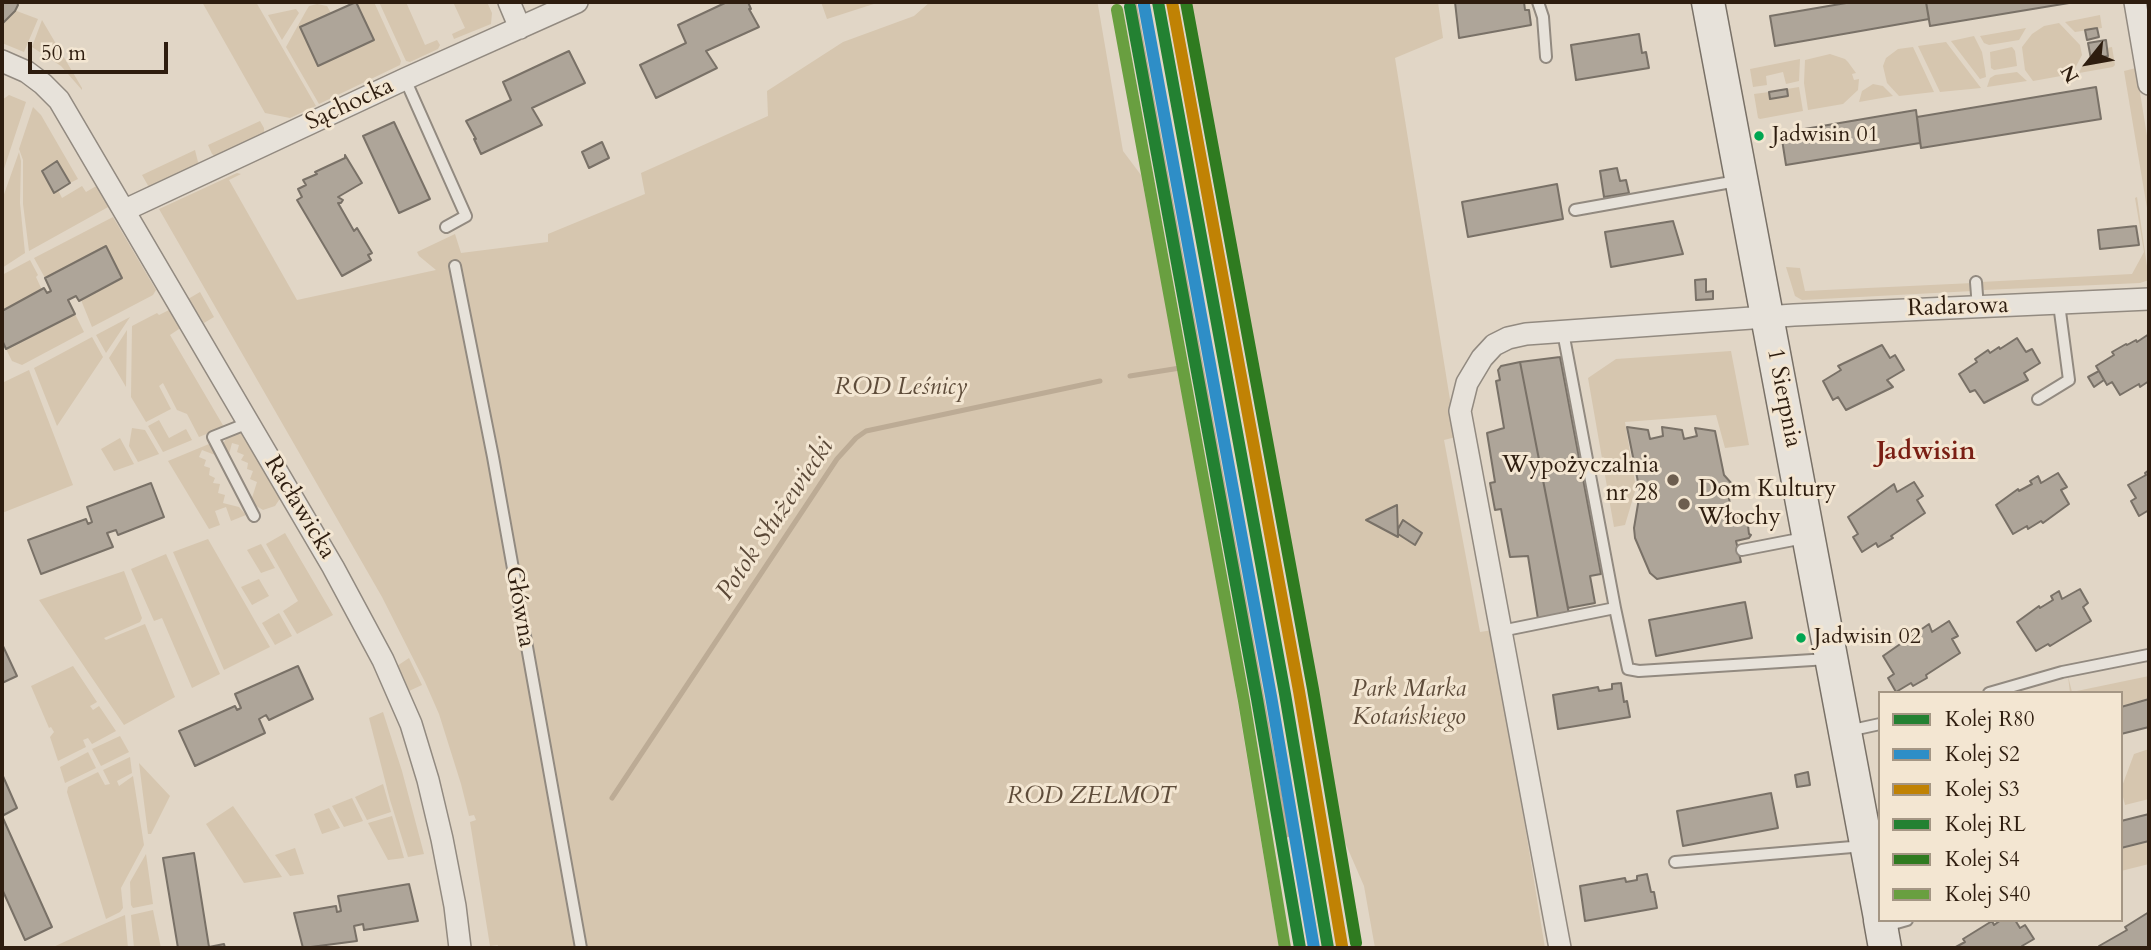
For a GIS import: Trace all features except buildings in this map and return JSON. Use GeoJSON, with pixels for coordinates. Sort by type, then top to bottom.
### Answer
{"type":"FeatureCollection","features":[{"type":"Feature","properties":{"kind":"street"},"geometry":{"type":"LineString","coordinates":[[509,2],[520,28]]}},
{"type":"Feature","properties":{"kind":"street","name":"Sąchocka"},"geometry":{"type":"LineString","coordinates":[[125,210],[576,2]]}},
{"type":"Feature","properties":{"kind":"street","name":"1 Sierpnia"},"geometry":{"type":"LineString","coordinates":[[1708,2],[1866,846],[1878,892]]}},
{"type":"Feature","properties":{"kind":"street"},"geometry":{"type":"LineString","coordinates":[[2141,12],[2149,84]]}},
{"type":"Feature","properties":{"kind":"street","name":"Racławicka"},"geometry":{"type":"LineString","coordinates":[[2,61],[27,72],[60,100],[333,567],[383,660],[411,724],[442,839],[460,948]]}},
{"type":"Feature","properties":{"kind":"street","name":"Radarowa"},"geometry":{"type":"LineString","coordinates":[[1560,948],[1460,411],[1471,372],[1494,345],[1517,336],[1768,316],[2149,299]]}},
{"type":"Feature","properties":{"kind":"lane"},"geometry":{"type":"LineString","coordinates":[[1538,2],[1546,57]]}},
{"type":"Feature","properties":{"kind":"lane"},"geometry":{"type":"LineString","coordinates":[[405,79],[466,216],[446,227]]}},
{"type":"Feature","properties":{"kind":"lane"},"geometry":{"type":"LineString","coordinates":[[1575,209],[1742,181]]}},
{"type":"Feature","properties":{"kind":"lane","name":"Główna"},"geometry":{"type":"LineString","coordinates":[[455,266],[493,457],[581,948]]}},
{"type":"Feature","properties":{"kind":"lane"},"geometry":{"type":"LineString","coordinates":[[1976,282],[1978,308]]}},
{"type":"Feature","properties":{"kind":"lane"},"geometry":{"type":"LineString","coordinates":[[2038,399],[2069,380],[2059,304]]}},
{"type":"Feature","properties":{"kind":"lane"},"geometry":{"type":"LineString","coordinates":[[1563,332],[1628,668],[1639,671],[1831,658]]}},
{"type":"Feature","properties":{"kind":"lane"},"geometry":{"type":"LineString","coordinates":[[248,423],[213,437],[254,516]]}},
{"type":"Feature","properties":{"kind":"lane"},"geometry":{"type":"LineString","coordinates":[[1742,550],[1809,537]]}},
{"type":"Feature","properties":{"kind":"lane"},"geometry":{"type":"LineString","coordinates":[[1501,631],[1615,608]]}},
{"type":"Feature","properties":{"kind":"lane"},"geometry":{"type":"LineString","coordinates":[[1996,691],[2062,672],[2148,655]]}},
{"type":"Feature","properties":{"kind":"lane"},"geometry":{"type":"LineString","coordinates":[[1845,731],[1878,724]]}},
{"type":"Feature","properties":{"kind":"lane"},"geometry":{"type":"LineString","coordinates":[[1675,862],[1866,846]]}},
{"type":"Feature","properties":{"kind":"green space"},"geometry":{"type":"Polygon","coordinates":[[[202,2],[256,2],[316,106],[290,118],[265,113],[202,2]]]}},
{"type":"Feature","properties":{"kind":"green space"},"geometry":{"type":"Polygon","coordinates":[[[356,2],[374,2],[401,61],[400,65],[319,104],[286,47],[309,6],[317,4],[327,6],[331,13],[300,27],[318,66],[373,40],[356,2]]]}},
{"type":"Feature","properties":{"kind":"green space"},"geometry":{"type":"Polygon","coordinates":[[[379,2],[406,2],[425,45],[437,40],[440,45],[438,49],[410,62],[406,61],[379,2]]]}},
{"type":"Feature","properties":{"kind":"green space"},"geometry":{"type":"Polygon","coordinates":[[[453,2],[487,2],[492,13],[491,24],[454,39],[452,34],[465,28],[453,2]]]}},
{"type":"Feature","properties":{"kind":"green space"},"geometry":{"type":"Polygon","coordinates":[[[821,2],[880,2],[827,19],[821,2]]]}},
{"type":"Feature","properties":{"kind":"green space","name":"ROD Leśnicy"},"geometry":{"type":"Polygon","coordinates":[[[930,2],[1097,2],[1123,151],[1141,175],[1174,344],[1179,353],[1279,948],[490,946],[470,822],[476,820],[474,815],[469,816],[439,714],[425,682],[382,597],[159,209],[237,173],[241,174],[229,180],[297,300],[436,270],[417,252],[455,234],[461,253],[548,242],[548,234],[645,194],[641,173],[768,116],[767,91],[843,42],[914,16],[930,2]]]}},
{"type":"Feature","properties":{"kind":"green space","name":"Park Marka Kotańskiego"},"geometry":{"type":"Polygon","coordinates":[[[1181,2],[1438,2],[1443,38],[1395,58],[1456,437],[1444,440],[1480,632],[1493,630],[1545,948],[1375,948],[1364,886],[1337,824],[1292,590],[1272,460],[1203,124],[1181,2]]]}},
{"type":"Feature","properties":{"kind":"green space"},"geometry":{"type":"Polygon","coordinates":[[[296,9],[299,13],[282,40],[268,15],[296,9]]]}},
{"type":"Feature","properties":{"kind":"green space"},"geometry":{"type":"Polygon","coordinates":[[[14,10],[38,19],[24,52],[2,43],[2,24],[14,10]]]}},
{"type":"Feature","properties":{"kind":"green space"},"geometry":{"type":"Polygon","coordinates":[[[2100,15],[2102,28],[2075,32],[2065,22],[2100,15]]]}},
{"type":"Feature","properties":{"kind":"green space"},"geometry":{"type":"Polygon","coordinates":[[[42,20],[82,90],[61,66],[32,47],[42,20]]]}},
{"type":"Feature","properties":{"kind":"green space"},"geometry":{"type":"Polygon","coordinates":[[[2059,23],[2080,45],[2082,55],[2072,74],[2033,81],[2025,70],[2022,47],[2032,34],[2044,26],[2059,23]]]}},
{"type":"Feature","properties":{"kind":"green space"},"geometry":{"type":"Polygon","coordinates":[[[2026,28],[2019,40],[1989,45],[1984,43],[1980,36],[2026,28]]]}},
{"type":"Feature","properties":{"kind":"green space"},"geometry":{"type":"Polygon","coordinates":[[[1974,36],[1982,52],[1985,69],[1986,77],[1980,79],[1951,41],[1974,36]]]}},
{"type":"Feature","properties":{"kind":"green space"},"geometry":{"type":"Polygon","coordinates":[[[1946,42],[1981,88],[1940,92],[1918,46],[1946,42]]]}},
{"type":"Feature","properties":{"kind":"green space"},"geometry":{"type":"Polygon","coordinates":[[[1913,47],[1934,92],[1899,96],[1887,83],[1883,66],[1886,58],[1898,49],[1913,47]]]}},
{"type":"Feature","properties":{"kind":"green space"},"geometry":{"type":"Polygon","coordinates":[[[2012,47],[2017,66],[1994,70],[1991,68],[1990,52],[2012,47]]]}},
{"type":"Feature","properties":{"kind":"green space"},"geometry":{"type":"Polygon","coordinates":[[[2112,47],[2113,67],[2079,73],[2083,64],[2109,59],[2107,48],[2112,47]]]}},
{"type":"Feature","properties":{"kind":"green space"},"geometry":{"type":"Polygon","coordinates":[[[1830,54],[1848,62],[1856,73],[1852,74],[1854,80],[1859,79],[1858,90],[1843,104],[1808,110],[1804,83],[1805,60],[1830,54]]]}},
{"type":"Feature","properties":{"kind":"green space"},"geometry":{"type":"Polygon","coordinates":[[[1800,59],[1799,81],[1786,84],[1783,72],[1766,76],[1767,85],[1753,87],[1750,69],[1800,59]]]}},
{"type":"Feature","properties":{"kind":"green space"},"geometry":{"type":"Polygon","coordinates":[[[2136,68],[2149,148],[2149,220],[2124,71],[2136,68]]]}},
{"type":"Feature","properties":{"kind":"green space"},"geometry":{"type":"Polygon","coordinates":[[[2017,72],[2027,81],[1987,87],[1990,78],[1995,75],[2017,72]]]}},
{"type":"Feature","properties":{"kind":"green space"},"geometry":{"type":"Polygon","coordinates":[[[1873,84],[1883,86],[1893,96],[1859,102],[1862,91],[1873,84]]]}},
{"type":"Feature","properties":{"kind":"green space"},"geometry":{"type":"Polygon","coordinates":[[[1799,87],[1803,111],[1758,118],[1754,94],[1769,92],[1770,98],[1788,96],[1787,89],[1799,87]]]}},
{"type":"Feature","properties":{"kind":"green space"},"geometry":{"type":"Polygon","coordinates":[[[9,95],[26,102],[2,175],[2,100],[9,95]]]}},
{"type":"Feature","properties":{"kind":"green space"},"geometry":{"type":"Polygon","coordinates":[[[33,107],[41,115],[78,179],[70,183],[57,162],[42,171],[54,192],[58,190],[62,198],[82,186],[86,192],[98,185],[110,206],[29,251],[23,204],[23,160],[19,149],[33,107]]]}},
{"type":"Feature","properties":{"kind":"green space"},"geometry":{"type":"Polygon","coordinates":[[[260,121],[264,134],[218,158],[212,154],[208,145],[260,121]]]}},
{"type":"Feature","properties":{"kind":"green space"},"geometry":{"type":"Polygon","coordinates":[[[195,150],[199,166],[150,189],[142,175],[195,150]]]}},
{"type":"Feature","properties":{"kind":"green space"},"geometry":{"type":"Polygon","coordinates":[[[19,152],[25,253],[2,268],[2,200],[19,152]]]}},
{"type":"Feature","properties":{"kind":"green space"},"geometry":{"type":"Polygon","coordinates":[[[2137,197],[2149,280],[2140,283],[1984,290],[1981,282],[2132,274],[2144,252],[2135,198],[2137,197]]]}},
{"type":"Feature","properties":{"kind":"green space"},"geometry":{"type":"Polygon","coordinates":[[[113,217],[156,290],[153,295],[92,327],[81,300],[105,247],[45,278],[34,258],[113,217]]]}},
{"type":"Feature","properties":{"kind":"green space"},"geometry":{"type":"Polygon","coordinates":[[[30,260],[42,290],[2,311],[2,275],[30,260]]]}},
{"type":"Feature","properties":{"kind":"green space"},"geometry":{"type":"Polygon","coordinates":[[[1786,267],[1800,268],[1805,291],[1973,283],[1973,291],[1802,300],[1795,296],[1786,267]]]}},
{"type":"Feature","properties":{"kind":"green space"},"geometry":{"type":"Polygon","coordinates":[[[200,292],[214,317],[204,323],[188,299],[200,292]]]}},
{"type":"Feature","properties":{"kind":"green space"},"geometry":{"type":"Polygon","coordinates":[[[171,309],[182,327],[170,335],[224,427],[199,437],[187,414],[177,410],[163,383],[159,386],[171,409],[146,422],[131,397],[132,326],[171,309]]]}},
{"type":"Feature","properties":{"kind":"green space"},"geometry":{"type":"Polygon","coordinates":[[[75,314],[84,332],[22,365],[12,361],[6,349],[75,314]]]}},
{"type":"Feature","properties":{"kind":"green space"},"geometry":{"type":"Polygon","coordinates":[[[130,317],[106,353],[96,335],[130,317]]]}},
{"type":"Feature","properties":{"kind":"green space"},"geometry":{"type":"Polygon","coordinates":[[[127,330],[126,387],[109,358],[127,330]]]}},
{"type":"Feature","properties":{"kind":"green space"},"geometry":{"type":"Polygon","coordinates":[[[92,337],[103,357],[57,426],[34,368],[92,337]]]}},
{"type":"Feature","properties":{"kind":"green space"},"geometry":{"type":"Polygon","coordinates":[[[1731,351],[1749,445],[1725,448],[1716,415],[1625,422],[1636,488],[1625,525],[1614,527],[1588,378],[1616,359],[1731,351]]]}},
{"type":"Feature","properties":{"kind":"green space"},"geometry":{"type":"Polygon","coordinates":[[[29,370],[73,485],[2,513],[2,383],[29,370]]]}},
{"type":"Feature","properties":{"kind":"green space"},"geometry":{"type":"Polygon","coordinates":[[[159,420],[169,438],[186,429],[192,440],[163,452],[148,426],[159,420]]]}},
{"type":"Feature","properties":{"kind":"green space"},"geometry":{"type":"Polygon","coordinates":[[[132,428],[145,430],[159,454],[138,462],[129,446],[132,428]]]}},
{"type":"Feature","properties":{"kind":"green space"},"geometry":{"type":"Polygon","coordinates":[[[237,433],[243,433],[281,497],[275,506],[263,510],[251,501],[257,482],[250,479],[253,471],[247,469],[248,463],[241,460],[244,455],[237,452],[239,445],[232,443],[228,458],[223,443],[237,433]]]}},
{"type":"Feature","properties":{"kind":"green space"},"geometry":{"type":"Polygon","coordinates":[[[120,438],[134,464],[114,471],[101,449],[120,438]]]}},
{"type":"Feature","properties":{"kind":"green space"},"geometry":{"type":"Polygon","coordinates":[[[209,444],[215,455],[202,450],[199,457],[206,460],[204,466],[210,468],[209,475],[215,478],[213,483],[220,484],[218,493],[225,495],[223,503],[239,507],[246,515],[231,521],[226,507],[215,511],[220,525],[209,529],[168,461],[209,444]]]}},
{"type":"Feature","properties":{"kind":"green space"},"geometry":{"type":"Polygon","coordinates":[[[285,533],[333,615],[297,634],[283,611],[298,601],[266,544],[285,533]]]}},
{"type":"Feature","properties":{"kind":"green space"},"geometry":{"type":"Polygon","coordinates":[[[208,539],[270,647],[224,670],[173,552],[208,539]]]}},
{"type":"Feature","properties":{"kind":"green space"},"geometry":{"type":"Polygon","coordinates":[[[261,544],[275,568],[261,573],[247,550],[261,544]]]}},
{"type":"Feature","properties":{"kind":"green space"},"geometry":{"type":"Polygon","coordinates":[[[166,554],[220,674],[192,688],[162,618],[154,621],[131,569],[166,554]]]}},
{"type":"Feature","properties":{"kind":"green space"},"geometry":{"type":"Polygon","coordinates":[[[124,571],[142,618],[140,622],[104,638],[106,640],[145,624],[175,697],[124,725],[39,600],[124,571]]]}},
{"type":"Feature","properties":{"kind":"green space"},"geometry":{"type":"Polygon","coordinates":[[[259,579],[269,596],[252,605],[241,587],[259,579]]]}},
{"type":"Feature","properties":{"kind":"green space"},"geometry":{"type":"Polygon","coordinates":[[[279,613],[292,636],[275,645],[262,623],[279,613]]]}},
{"type":"Feature","properties":{"kind":"green space"},"geometry":{"type":"Polygon","coordinates":[[[409,658],[422,685],[409,691],[397,666],[409,658]]]}},
{"type":"Feature","properties":{"kind":"green space"},"geometry":{"type":"Polygon","coordinates":[[[73,666],[97,702],[90,706],[93,710],[99,706],[116,731],[92,744],[88,738],[83,740],[86,747],[58,761],[50,737],[54,732],[49,728],[31,686],[73,666]]]}},
{"type":"Feature","properties":{"kind":"green space"},"geometry":{"type":"Polygon","coordinates":[[[2149,676],[2149,698],[2123,705],[2123,691],[2077,691],[2149,676]]]}},
{"type":"Feature","properties":{"kind":"green space"},"geometry":{"type":"Polygon","coordinates":[[[383,712],[424,854],[408,857],[390,800],[369,718],[383,712]]]}},
{"type":"Feature","properties":{"kind":"green space"},"geometry":{"type":"Polygon","coordinates":[[[120,736],[129,752],[101,766],[92,749],[120,736]]]}},
{"type":"Feature","properties":{"kind":"green space"},"geometry":{"type":"Polygon","coordinates":[[[2149,749],[2149,799],[2125,805],[2123,784],[2134,754],[2149,749]]]}},
{"type":"Feature","properties":{"kind":"green space"},"geometry":{"type":"Polygon","coordinates":[[[88,752],[96,768],[65,783],[60,767],[88,752]]]}},
{"type":"Feature","properties":{"kind":"green space"},"geometry":{"type":"Polygon","coordinates":[[[130,757],[132,773],[117,781],[119,786],[133,776],[144,845],[121,888],[123,908],[106,919],[67,792],[68,787],[98,772],[105,785],[110,784],[103,770],[130,757]]]}},
{"type":"Feature","properties":{"kind":"green space"},"geometry":{"type":"Polygon","coordinates":[[[139,763],[170,796],[151,834],[148,834],[139,763]]]}},
{"type":"Feature","properties":{"kind":"green space"},"geometry":{"type":"Polygon","coordinates":[[[383,784],[391,812],[367,820],[355,797],[383,784]]]}},
{"type":"Feature","properties":{"kind":"green space"},"geometry":{"type":"Polygon","coordinates":[[[352,798],[363,821],[344,827],[332,806],[352,798]]]}},
{"type":"Feature","properties":{"kind":"green space"},"geometry":{"type":"Polygon","coordinates":[[[233,806],[282,877],[244,883],[206,824],[233,806]]]}},
{"type":"Feature","properties":{"kind":"green space"},"geometry":{"type":"Polygon","coordinates":[[[329,808],[340,828],[322,834],[314,814],[329,808]]]}},
{"type":"Feature","properties":{"kind":"green space"},"geometry":{"type":"Polygon","coordinates":[[[392,816],[404,858],[388,860],[368,823],[392,816]]]}},
{"type":"Feature","properties":{"kind":"green space"},"geometry":{"type":"Polygon","coordinates":[[[2149,842],[2149,864],[2123,870],[2123,848],[2149,842]]]}},
{"type":"Feature","properties":{"kind":"green space"},"geometry":{"type":"Polygon","coordinates":[[[295,848],[304,874],[290,876],[275,855],[295,848]]]}},
{"type":"Feature","properties":{"kind":"green space"},"geometry":{"type":"Polygon","coordinates":[[[146,854],[153,904],[133,908],[130,882],[146,854]]]}},
{"type":"Feature","properties":{"kind":"green space"},"geometry":{"type":"Polygon","coordinates":[[[153,910],[161,948],[134,948],[131,915],[153,910]]]}},
{"type":"Feature","properties":{"kind":"green space"},"geometry":{"type":"Polygon","coordinates":[[[125,915],[128,948],[51,948],[97,927],[125,915]]]}},
{"type":"Feature","properties":{"kind":"waterway"},"geometry":{"type":"LineString","coordinates":[[1134,2],[1287,835]]}},
{"type":"Feature","properties":{"kind":"waterway","name":"Potok Służewiecki"},"geometry":{"type":"LineString","coordinates":[[1130,376],[1180,368]]}},
{"type":"Feature","properties":{"kind":"waterway","name":"Potok Służewiecki"},"geometry":{"type":"LineString","coordinates":[[612,798],[837,459],[856,438],[866,431],[1100,381]]}},
{"type":"Feature","properties":{"kind":"rail line","name":"R80"},"geometry":{"type":"LineString","coordinates":[[1158,2],[1285,694],[1328,948]]}},
{"type":"Feature","properties":{"kind":"rail line","name":"S3"},"geometry":{"type":"LineString","coordinates":[[1172,2],[1299,691],[1342,946]]}},
{"type":"Feature","properties":{"kind":"rail line","name":"S4"},"geometry":{"type":"LineString","coordinates":[[1186,2],[1313,689],[1356,943]]}},
{"type":"Feature","properties":{"kind":"rail line","name":"S2"},"geometry":{"type":"LineString","coordinates":[[1144,5],[1271,696],[1314,948]]}},
{"type":"Feature","properties":{"kind":"rail line","name":"RL"},"geometry":{"type":"LineString","coordinates":[[1130,7],[1300,948]]}},
{"type":"Feature","properties":{"kind":"rail line","name":"S40"},"geometry":{"type":"LineString","coordinates":[[1117,10],[1244,701],[1285,948]]}},
{"type":"Feature","properties":{"kind":"place","name":"Jadwisin 01"},"geometry":{"type":"Point","coordinates":[1759,136]}},
{"type":"Feature","properties":{"kind":"place","name":"Wypożyczalnia nr 28"},"geometry":{"type":"Point","coordinates":[1673,480]}},
{"type":"Feature","properties":{"kind":"place","name":"Dom Kultury Włochy"},"geometry":{"type":"Point","coordinates":[1684,504]}},
{"type":"Feature","properties":{"kind":"place","name":"Jadwisin 02"},"geometry":{"type":"Point","coordinates":[1801,638]}},
{"type":"Feature","properties":{"kind":"district","name":"Jadwisin"},"geometry":{"type":"Point","coordinates":[1926,453]}},
{"type":"Feature","properties":{"kind":"park label","name":"ROD ZELMOT"},"geometry":{"type":"Point","coordinates":[1091,797]}}]}
